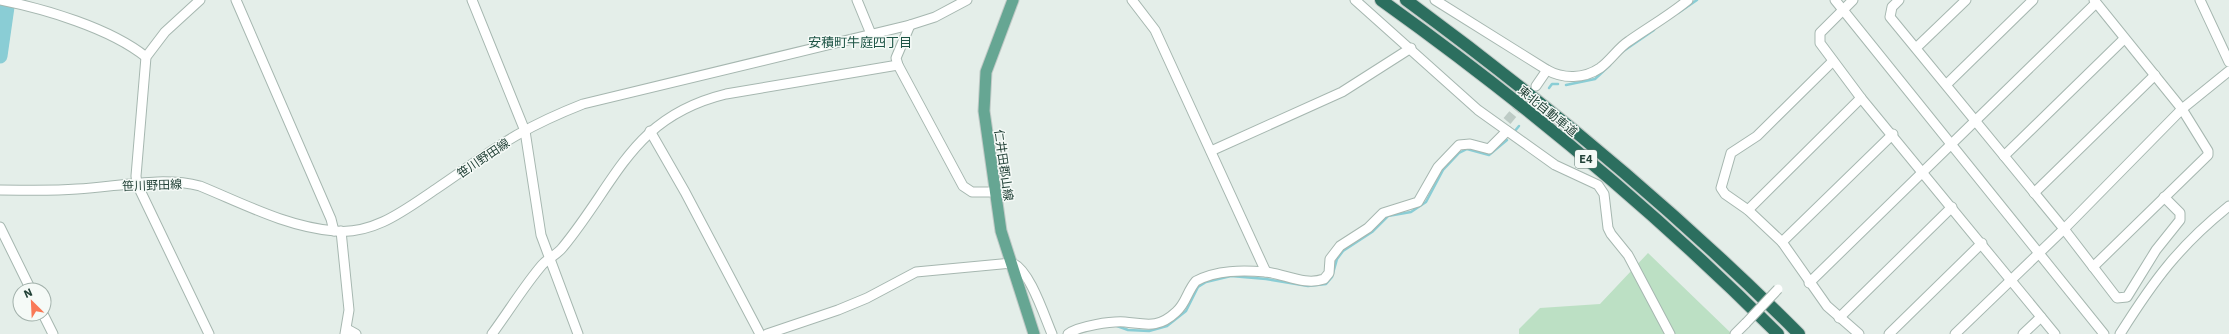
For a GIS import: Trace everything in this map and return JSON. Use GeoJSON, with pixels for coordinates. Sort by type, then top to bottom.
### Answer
{"type":"FeatureCollection","features":[{"type":"Feature","properties":{"kind":"highway","name":"東北自動車道"},"geometry":{"type":"LineString","coordinates":[[1381,0],[1531,114],[1590,163],[1683,244],[1778,334]]}},
{"type":"Feature","properties":{"kind":"highway","name":"東北自動車道"},"geometry":{"type":"LineString","coordinates":[[1406,0],[1540,102],[1645,190],[1706,244],[1799,334]]}},
{"type":"Feature","properties":{"kind":"main road","name":"仁井田郡山線"},"geometry":{"type":"LineString","coordinates":[[1013,0],[990,60],[984,83],[984,111],[994,192],[1001,231],[1010,264],[1034,334]]}},
{"type":"Feature","properties":{"kind":"street"},"geometry":{"type":"LineString","coordinates":[[0,0],[41,9],[66,18],[124,42],[146,57]]}},
{"type":"Feature","properties":{"kind":"street"},"geometry":{"type":"LineString","coordinates":[[200,0],[165,32],[146,57],[137,184],[209,334]]}},
{"type":"Feature","properties":{"kind":"street"},"geometry":{"type":"LineString","coordinates":[[236,0],[331,219],[338,231],[349,304],[346,332],[356,334]]}},
{"type":"Feature","properties":{"kind":"street"},"geometry":{"type":"LineString","coordinates":[[472,0],[525,131],[541,235],[578,334]]}},
{"type":"Feature","properties":{"kind":"street"},"geometry":{"type":"LineString","coordinates":[[857,0],[871,34]]}},
{"type":"Feature","properties":{"kind":"street","name":"笹川野田線"},"geometry":{"type":"LineString","coordinates":[[0,190],[76,189],[179,182],[195,184],[266,215],[309,227],[338,231],[372,226],[395,216],[525,131],[558,114],[583,104],[910,25],[935,18],[967,0]]}},
{"type":"Feature","properties":{"kind":"street"},"geometry":{"type":"LineString","coordinates":[[1132,0],[1155,30],[1266,272]]}},
{"type":"Feature","properties":{"kind":"street"},"geometry":{"type":"LineString","coordinates":[[1355,0],[1411,48],[1478,110],[1505,126],[1555,164],[1598,185],[1606,200],[1608,228],[1611,234],[1628,254],[1670,334]]}},
{"type":"Feature","properties":{"kind":"street"},"geometry":{"type":"LineString","coordinates":[[1435,0],[1547,70],[1560,76],[1570,77],[1597,70],[1627,42],[1688,0]]}},
{"type":"Feature","properties":{"kind":"street"},"geometry":{"type":"LineString","coordinates":[[1835,0],[1951,143],[2038,254],[2104,334]]}},
{"type":"Feature","properties":{"kind":"street"},"geometry":{"type":"LineString","coordinates":[[1853,0],[1820,33],[1820,43],[1861,98],[1893,134],[1952,208],[2012,279],[2055,334]]}},
{"type":"Feature","properties":{"kind":"street"},"geometry":{"type":"LineString","coordinates":[[1899,0],[1892,7],[1890,17],[2064,229],[2117,298],[2128,297],[2156,250],[2180,220],[2180,213],[2164,197]]}},
{"type":"Feature","properties":{"kind":"street"},"geometry":{"type":"LineString","coordinates":[[1916,48],[1966,0]]}},
{"type":"Feature","properties":{"kind":"street"},"geometry":{"type":"LineString","coordinates":[[1948,82],[2033,0]]}},
{"type":"Feature","properties":{"kind":"street"},"geometry":{"type":"LineString","coordinates":[[2200,0],[2229,62]]}},
{"type":"Feature","properties":{"kind":"street"},"geometry":{"type":"LineString","coordinates":[[1809,283],[2095,1],[2124,39],[2182,109],[2205,145],[2208,155],[2093,267]]}},
{"type":"Feature","properties":{"kind":"street"},"geometry":{"type":"LineString","coordinates":[[910,25],[896,58],[898,65],[963,186],[972,192],[994,192]]}},
{"type":"Feature","properties":{"kind":"street"},"geometry":{"type":"LineString","coordinates":[[2004,156],[2124,39]]}},
{"type":"Feature","properties":{"kind":"street"},"geometry":{"type":"LineString","coordinates":[[1211,151],[1342,92],[1411,48]]}},
{"type":"Feature","properties":{"kind":"street"},"geometry":{"type":"LineString","coordinates":[[1833,60],[1757,136],[1730,155],[1721,188],[1725,194],[1748,210],[1782,242],[1809,283],[1839,318],[1859,334]]}},
{"type":"Feature","properties":{"kind":"street"},"geometry":{"type":"LineString","coordinates":[[492,334],[542,264],[563,248],[628,154],[650,131],[670,117],[715,96],[898,65]]}},
{"type":"Feature","properties":{"kind":"street"},"geometry":{"type":"LineString","coordinates":[[1536,86],[1547,70]]}},
{"type":"Feature","properties":{"kind":"street"},"geometry":{"type":"LineString","coordinates":[[1955,334],[2064,229],[2182,109],[2229,71]]}},
{"type":"Feature","properties":{"kind":"street"},"geometry":{"type":"LineString","coordinates":[[2034,194],[2155,75]]}},
{"type":"Feature","properties":{"kind":"street"},"geometry":{"type":"LineString","coordinates":[[1748,210],[1861,98]]}},
{"type":"Feature","properties":{"kind":"street"},"geometry":{"type":"LineString","coordinates":[[1068,334],[1081,328],[1114,322],[1154,325],[1176,313],[1187,297],[1192,286],[1200,279],[1228,271],[1266,272],[1301,280],[1324,279],[1329,273],[1332,256],[1340,246],[1373,224],[1383,213],[1418,202],[1438,167],[1459,145],[1470,144],[1489,149],[1505,126]]}},
{"type":"Feature","properties":{"kind":"street"},"geometry":{"type":"LineString","coordinates":[[650,131],[686,192],[760,334]]}},
{"type":"Feature","properties":{"kind":"street"},"geometry":{"type":"LineString","coordinates":[[1782,242],[1893,134]]}},
{"type":"Feature","properties":{"kind":"street"},"geometry":{"type":"LineString","coordinates":[[2120,334],[2150,287],[2184,245],[2229,206]]}},
{"type":"Feature","properties":{"kind":"street"},"geometry":{"type":"LineString","coordinates":[[1839,318],[1952,208]]}},
{"type":"Feature","properties":{"kind":"street"},"geometry":{"type":"LineString","coordinates":[[0,227],[27,282]]}},
{"type":"Feature","properties":{"kind":"street"},"geometry":{"type":"LineString","coordinates":[[1889,334],[1982,243]]}},
{"type":"Feature","properties":{"kind":"street"},"geometry":{"type":"LineString","coordinates":[[767,334],[838,310],[867,298],[916,272],[925,270],[955,270],[1010,264],[1017,265],[1023,272],[1052,334]]}},
{"type":"Feature","properties":{"kind":"street"},"geometry":{"type":"LineString","coordinates":[[1735,334],[1778,289]]}},
{"type":"Feature","properties":{"kind":"street"},"geometry":{"type":"LineString","coordinates":[[2023,334],[2041,317]]}},
{"type":"Feature","properties":{"kind":"street"},"geometry":{"type":"LineString","coordinates":[[47,322],[53,334]]}},
{"type":"Feature","properties":{"kind":"green space"},"geometry":{"type":"Polygon","coordinates":[[[1648,253],[1732,334],[1519,334],[1519,329],[1540,308],[1600,304],[1648,253]]]}},
{"type":"Feature","properties":{"kind":"waterway"},"geometry":{"type":"LineString","coordinates":[[0,56],[8,0]]}},
{"type":"Feature","properties":{"kind":"waterway"},"geometry":{"type":"LineString","coordinates":[[1678,13],[1697,0]]}},
{"type":"Feature","properties":{"kind":"waterway"},"geometry":{"type":"LineString","coordinates":[[1622,52],[1654,30]]}},
{"type":"Feature","properties":{"kind":"waterway"},"geometry":{"type":"LineString","coordinates":[[1566,85],[1595,79],[1610,65]]}},
{"type":"Feature","properties":{"kind":"waterway"},"geometry":{"type":"LineString","coordinates":[[1549,88],[1552,84],[1558,84]]}},
{"type":"Feature","properties":{"kind":"waterway"},"geometry":{"type":"LineString","coordinates":[[1514,132],[1519,126]]}},
{"type":"Feature","properties":{"kind":"waterway"},"geometry":{"type":"LineString","coordinates":[[1117,326],[1128,330],[1149,331],[1167,326],[1186,311],[1198,287],[1206,282],[1231,276],[1266,279],[1308,286],[1326,284],[1332,277],[1337,259],[1343,251],[1372,232],[1388,216],[1411,212],[1426,202],[1443,170],[1459,153],[1467,149],[1489,155],[1507,140]]}},
{"type":"Feature","properties":{"kind":"tunnel"},"geometry":{"type":"LineString","coordinates":[[1507,121],[1533,90]]}},
{"type":"Feature","properties":{"kind":"district","name":"安積町牛庭四丁目"},"geometry":{"type":"Point","coordinates":[860,42]}}]}
